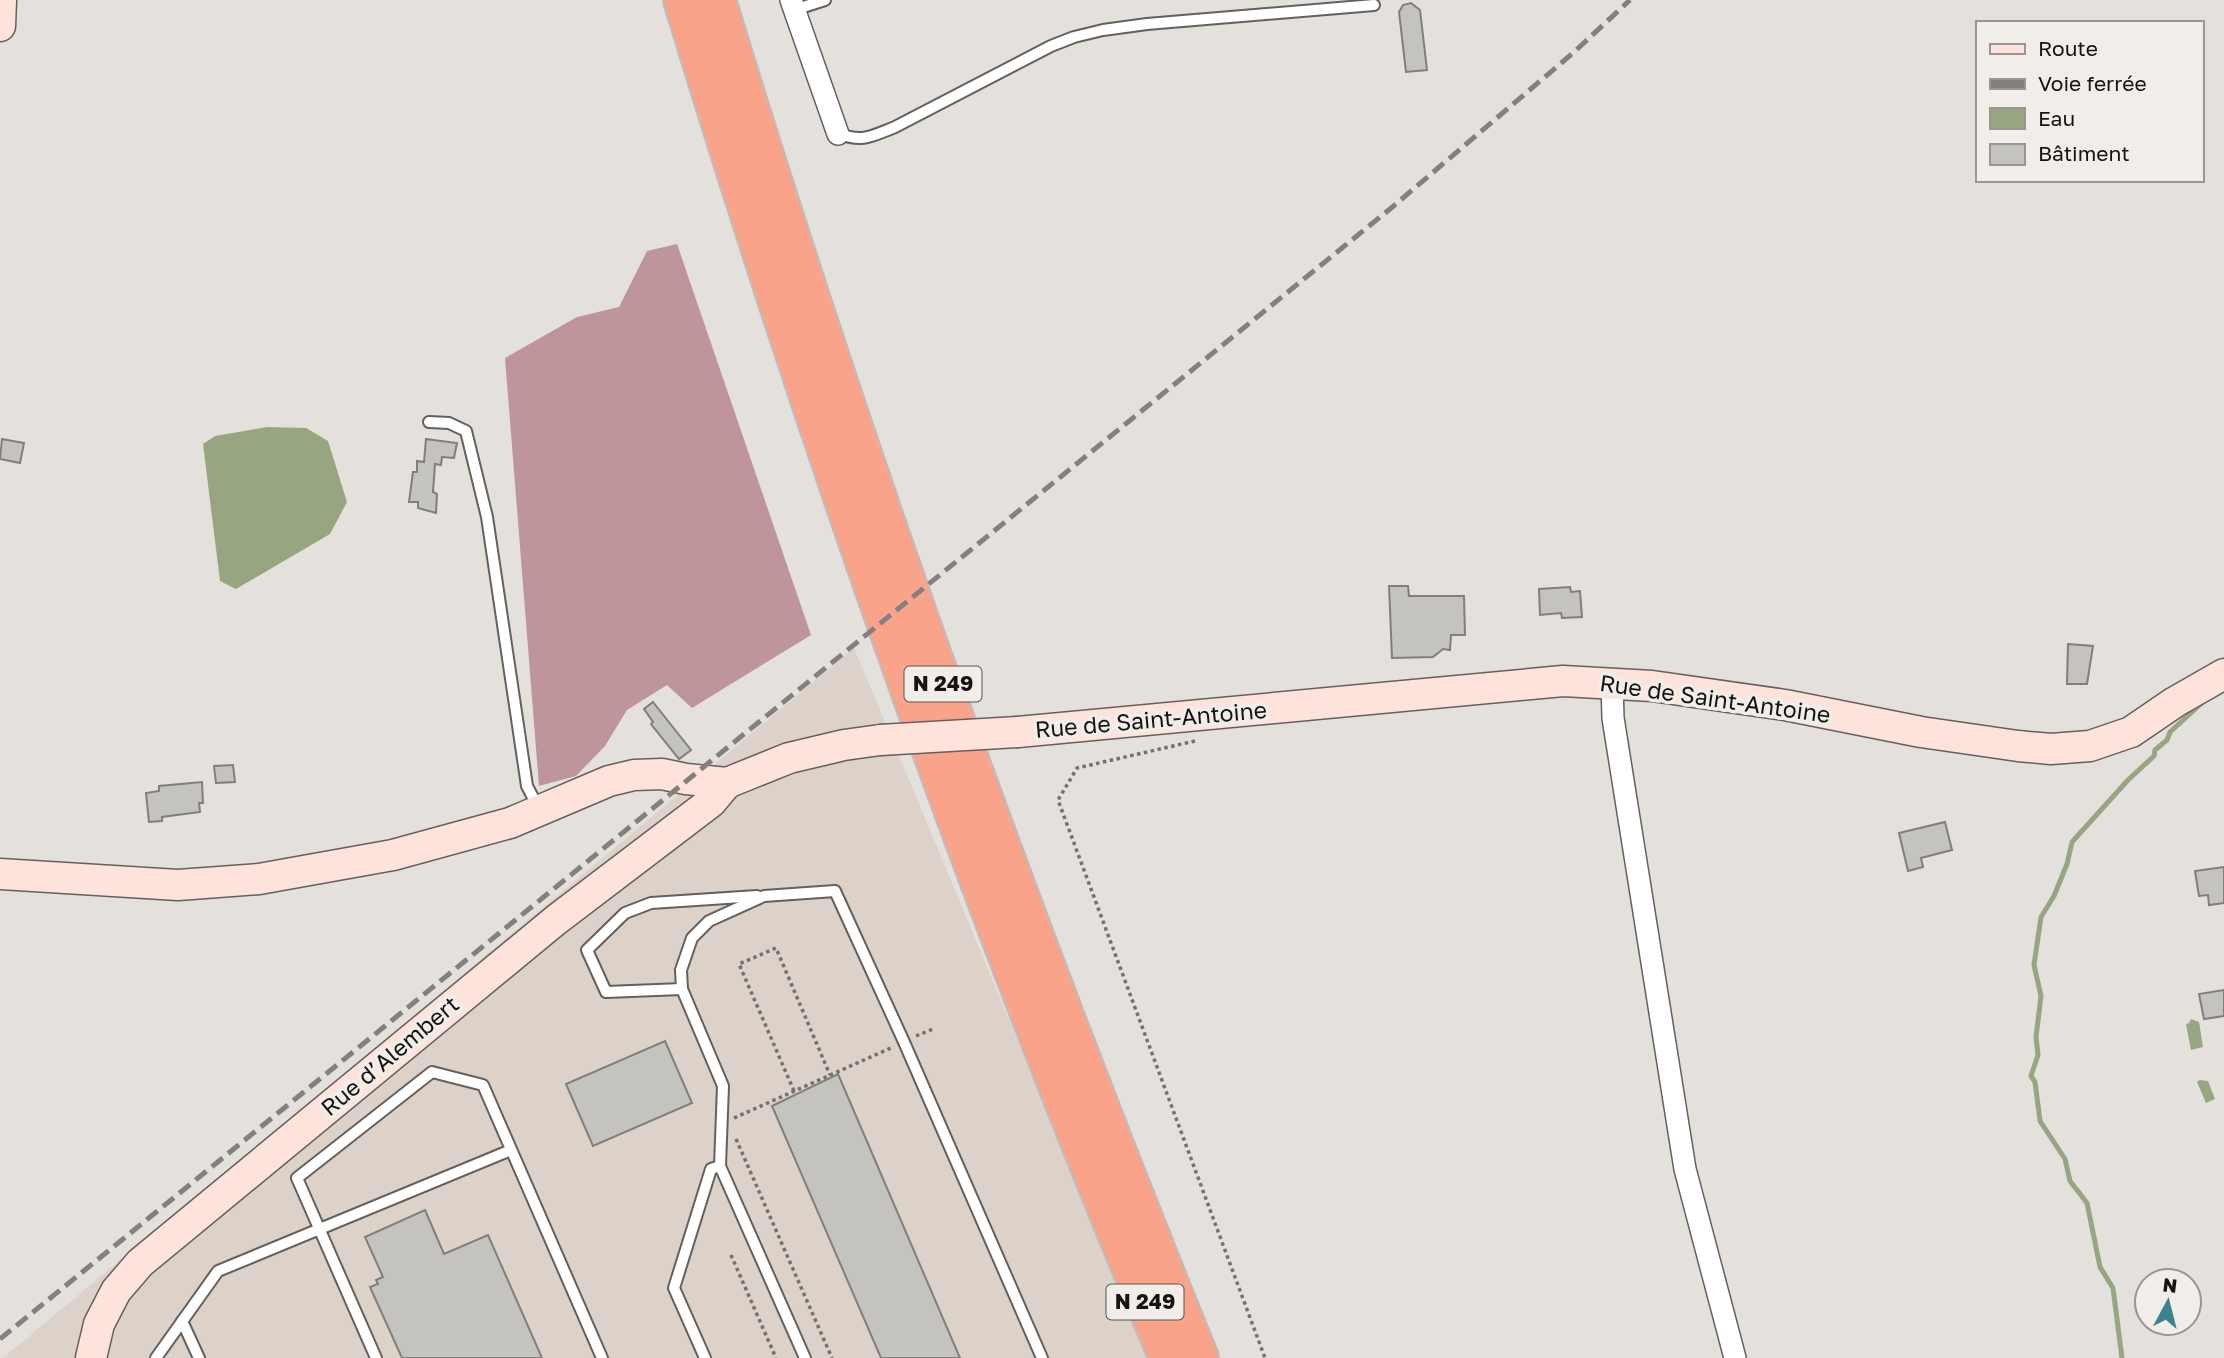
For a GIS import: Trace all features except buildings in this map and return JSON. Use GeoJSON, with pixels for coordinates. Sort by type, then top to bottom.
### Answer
{"type":"FeatureCollection","features":[{"type":"Feature","properties":{"kind":"highway","name":"N 249"},"geometry":{"type":"LineString","coordinates":[[683,0],[868,569],[977,869],[1121,1246],[1169,1358]]}},
{"type":"Feature","properties":{"kind":"highway","name":"N 249"},"geometry":{"type":"LineString","coordinates":[[716,0],[783,215],[905,581],[1047,972],[1199,1358]]}},
{"type":"Feature","properties":{"kind":"highway","name":"N 249"},"geometry":{"type":"LineString","coordinates":[[1121,1246],[1120,1277],[1150,1358]]}},
{"type":"Feature","properties":{"kind":"street"},"geometry":{"type":"LineString","coordinates":[[793,5],[838,134]]}},
{"type":"Feature","properties":{"kind":"street","name":"Rue de Saint-Antoine"},"geometry":{"type":"LineString","coordinates":[[727,783],[789,758],[880,740],[1018,732],[1563,681],[1652,686],[1785,705],[1921,732],[2051,749],[2090,746],[2131,732],[2175,702],[2224,674]]}},
{"type":"Feature","properties":{"kind":"street"},"geometry":{"type":"LineString","coordinates":[[1612,683],[1613,718],[1685,1170],[1735,1358]]}},
{"type":"Feature","properties":{"kind":"street"},"geometry":{"type":"LineString","coordinates":[[0,874],[178,885],[259,878],[393,855],[510,823],[609,781],[634,775],[662,774],[727,783]]}},
{"type":"Feature","properties":{"kind":"street","name":"Rue d’Alembert"},"geometry":{"type":"LineString","coordinates":[[91,1358],[99,1324],[117,1291],[140,1263],[535,937],[711,802],[727,783]]}},
{"type":"Feature","properties":{"kind":"lane"},"geometry":{"type":"LineString","coordinates":[[793,5],[825,0]]}},
{"type":"Feature","properties":{"kind":"lane"},"geometry":{"type":"LineString","coordinates":[[838,134],[857,140],[872,137],[1051,46],[1103,30],[1374,5]]}},
{"type":"Feature","properties":{"kind":"lane"},"geometry":{"type":"LineString","coordinates":[[429,422],[449,423],[466,431],[487,517],[527,786],[541,811]]}},
{"type":"Feature","properties":{"kind":"lane"},"geometry":{"type":"LineString","coordinates":[[682,989],[606,992],[587,950],[625,914],[651,903],[835,891],[1042,1358]]}},
{"type":"Feature","properties":{"kind":"lane"},"geometry":{"type":"LineString","coordinates":[[764,895],[709,921],[692,938],[681,970],[682,989],[723,1086],[725,1122],[720,1166],[805,1358]]}},
{"type":"Feature","properties":{"kind":"lane"},"geometry":{"type":"LineString","coordinates":[[376,1358],[297,1178],[432,1072],[483,1085],[602,1358]]}},
{"type":"Feature","properties":{"kind":"lane"},"geometry":{"type":"LineString","coordinates":[[156,1358],[218,1271],[511,1150]]}},
{"type":"Feature","properties":{"kind":"lane"},"geometry":{"type":"LineString","coordinates":[[705,1358],[674,1288],[711,1169],[720,1166]]}},
{"type":"Feature","properties":{"kind":"lane"},"geometry":{"type":"LineString","coordinates":[[182,1321],[199,1358]]}},
{"type":"Feature","properties":{"kind":"path"},"geometry":{"type":"LineString","coordinates":[[1199,740],[1077,768],[1058,800],[1265,1358]]}},
{"type":"Feature","properties":{"kind":"path"},"geometry":{"type":"LineString","coordinates":[[794,1091],[739,964],[776,948],[830,1075]]}},
{"type":"Feature","properties":{"kind":"path"},"geometry":{"type":"LineString","coordinates":[[832,1358],[725,1122],[933,1029]]}},
{"type":"Feature","properties":{"kind":"path"},"geometry":{"type":"LineString","coordinates":[[731,1255],[776,1358]]}},
{"type":"Feature","properties":{"kind":"shaded area"},"geometry":{"type":"Polygon","coordinates":[[[677,244],[811,635],[692,708],[667,685],[627,710],[605,746],[576,776],[539,786],[505,358],[577,317],[619,307],[647,251],[677,244]]]}},
{"type":"Feature","properties":{"kind":"shaded area"},"geometry":{"type":"Polygon","coordinates":[[[854,648],[1150,1358],[3,1358],[854,648]]]}},
{"type":"Feature","properties":{"kind":"water"},"geometry":{"type":"Polygon","coordinates":[[[267,427],[306,428],[328,441],[347,502],[330,534],[236,589],[220,581],[203,444],[215,436],[267,427]]]}},
{"type":"Feature","properties":{"kind":"water"},"geometry":{"type":"Polygon","coordinates":[[[2191,1019],[2199,1022],[2203,1047],[2191,1050],[2186,1024],[2191,1019]]]}},
{"type":"Feature","properties":{"kind":"water"},"geometry":{"type":"Polygon","coordinates":[[[2208,1081],[2215,1099],[2206,1103],[2197,1082],[2208,1081]]]}},
{"type":"Feature","properties":{"kind":"waterway"},"geometry":{"type":"LineString","coordinates":[[2122,1358],[2113,1288],[2100,1267],[2087,1203],[2070,1181],[2065,1159],[2040,1121],[2035,1082],[2031,1076],[2038,1055],[2036,1037],[2041,996],[2034,965],[2041,917],[2054,896],[2067,864],[2072,842],[2128,780],[2154,756],[2155,750],[2167,740],[2170,732],[2204,701]]}},
{"type":"Feature","properties":{"kind":"railway"},"geometry":{"type":"LineString","coordinates":[[0,1339],[1390,209],[1573,53],[1630,0]]}}]}
